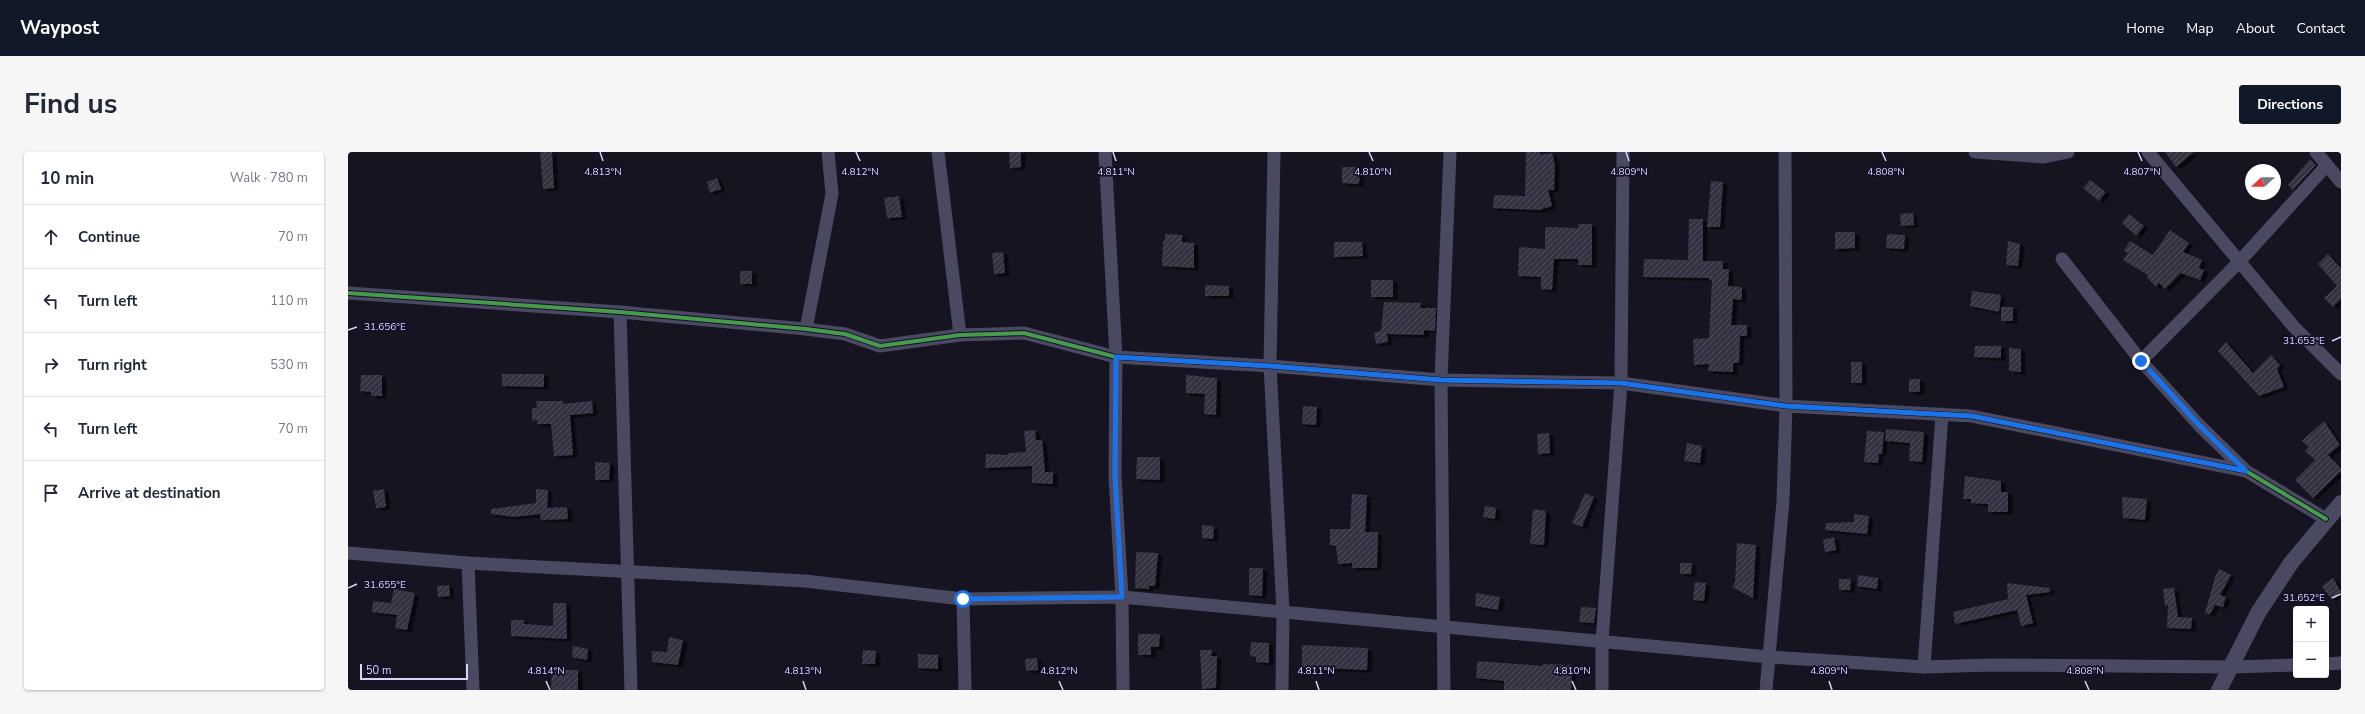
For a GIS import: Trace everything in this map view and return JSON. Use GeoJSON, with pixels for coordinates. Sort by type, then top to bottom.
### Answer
{"type":"FeatureCollection","features":[{"type":"Feature","properties":{"kind":"street"},"geometry":{"type":"LineString","coordinates":[[806,329],[832,194],[828,152]]}},
{"type":"Feature","properties":{"kind":"street"},"geometry":{"type":"LineString","coordinates":[[938,152],[960,334]]}},
{"type":"Feature","properties":{"kind":"street"},"geometry":{"type":"LineString","coordinates":[[1105,152],[1116,357],[1115,476],[1122,597],[1123,690]]}},
{"type":"Feature","properties":{"kind":"street"},"geometry":{"type":"LineString","coordinates":[[1274,152],[1270,366],[1283,611],[1282,690]]}},
{"type":"Feature","properties":{"kind":"street"},"geometry":{"type":"LineString","coordinates":[[1444,690],[1445,628],[1441,380],[1450,152]]}},
{"type":"Feature","properties":{"kind":"street"},"geometry":{"type":"LineString","coordinates":[[1602,690],[1602,642],[1621,383],[1623,152]]}},
{"type":"Feature","properties":{"kind":"street"},"geometry":{"type":"LineString","coordinates":[[1766,690],[1783,501],[1786,406],[1785,152]]}},
{"type":"Feature","properties":{"kind":"street"},"geometry":{"type":"LineString","coordinates":[[1976,152],[2044,157],[2068,152]]}},
{"type":"Feature","properties":{"kind":"street"},"geometry":{"type":"LineString","coordinates":[[2148,152],[2294,327],[2341,374]]}},
{"type":"Feature","properties":{"kind":"street"},"geometry":{"type":"LineString","coordinates":[[2316,152],[2341,182]]}},
{"type":"Feature","properties":{"kind":"street"},"geometry":{"type":"LineString","coordinates":[[2141,361],[2239,262],[2327,165]]}},
{"type":"Feature","properties":{"kind":"street"},"geometry":{"type":"LineString","coordinates":[[2062,259],[2141,361],[2199,425],[2246,471],[2326,519]]}},
{"type":"Feature","properties":{"kind":"street"},"geometry":{"type":"LineString","coordinates":[[348,293],[620,312],[806,329],[845,334],[880,346],[960,334],[1024,333],[1116,357],[1270,366],[1441,380],[1621,383],[1786,406],[1972,416],[2246,471]]}},
{"type":"Feature","properties":{"kind":"street"},"geometry":{"type":"LineString","coordinates":[[620,312],[631,690]]}},
{"type":"Feature","properties":{"kind":"street"},"geometry":{"type":"LineString","coordinates":[[1924,667],[1942,414]]}},
{"type":"Feature","properties":{"kind":"street"},"geometry":{"type":"LineString","coordinates":[[2219,690],[2232,667],[2258,613],[2291,563],[2326,519],[2341,503]]}},
{"type":"Feature","properties":{"kind":"street"},"geometry":{"type":"LineString","coordinates":[[348,553],[468,563],[805,581],[963,599],[1122,597],[1769,657],[1924,667],[1993,665],[2232,667],[2293,665]]}},
{"type":"Feature","properties":{"kind":"street"},"geometry":{"type":"LineString","coordinates":[[468,563],[473,690]]}},
{"type":"Feature","properties":{"kind":"street"},"geometry":{"type":"LineString","coordinates":[[963,599],[965,690]]}},
{"type":"Feature","properties":{"kind":"street"},"geometry":{"type":"LineString","coordinates":[[2329,664],[2341,663]]}},
{"type":"Feature","properties":{"kind":"building"},"geometry":{"type":"Polygon","coordinates":[[[540,152],[552,152],[554,188],[543,189],[540,152]]]}},
{"type":"Feature","properties":{"kind":"building"},"geometry":{"type":"Polygon","coordinates":[[[1009,152],[1021,152],[1021,167],[1010,168],[1009,152]]]}},
{"type":"Feature","properties":{"kind":"building"},"geometry":{"type":"Polygon","coordinates":[[[1526,152],[1540,152],[1540,155],[1552,153],[1555,165],[1554,190],[1548,190],[1552,206],[1539,210],[1493,208],[1494,195],[1525,196],[1526,152]]]}},
{"type":"Feature","properties":{"kind":"building"},"geometry":{"type":"Polygon","coordinates":[[[2165,152],[2194,152],[2176,167],[2165,152]]]}},
{"type":"Feature","properties":{"kind":"building"},"geometry":{"type":"Polygon","coordinates":[[[2310,159],[2316,165],[2293,190],[2288,185],[2310,159]]]}},
{"type":"Feature","properties":{"kind":"building"},"geometry":{"type":"Polygon","coordinates":[[[1342,167],[1360,167],[1359,184],[1342,183],[1342,167]]]}},
{"type":"Feature","properties":{"kind":"building"},"geometry":{"type":"Polygon","coordinates":[[[717,178],[721,189],[710,193],[707,182],[717,178]]]}},
{"type":"Feature","properties":{"kind":"building"},"geometry":{"type":"Polygon","coordinates":[[[2090,180],[2106,192],[2099,201],[2083,188],[2090,180]]]}},
{"type":"Feature","properties":{"kind":"building"},"geometry":{"type":"Polygon","coordinates":[[[1711,181],[1723,182],[1720,227],[1707,227],[1711,181]]]}},
{"type":"Feature","properties":{"kind":"building"},"geometry":{"type":"Polygon","coordinates":[[[899,196],[902,217],[887,218],[884,198],[899,196]]]}},
{"type":"Feature","properties":{"kind":"building"},"geometry":{"type":"Polygon","coordinates":[[[1913,213],[1914,225],[1901,226],[1900,214],[1913,213]]]}},
{"type":"Feature","properties":{"kind":"building"},"geometry":{"type":"Polygon","coordinates":[[[2129,214],[2144,226],[2136,236],[2122,223],[2129,214]]]}},
{"type":"Feature","properties":{"kind":"building"},"geometry":{"type":"Polygon","coordinates":[[[1689,219],[1703,219],[1703,261],[1723,261],[1723,269],[1729,269],[1728,286],[1742,287],[1742,300],[1733,299],[1731,325],[1747,325],[1747,336],[1740,336],[1739,363],[1733,363],[1733,372],[1708,371],[1709,364],[1694,365],[1693,339],[1709,338],[1712,280],[1709,280],[1709,278],[1643,277],[1644,259],[1688,260],[1689,219]]]}},
{"type":"Feature","properties":{"kind":"building"},"geometry":{"type":"Polygon","coordinates":[[[1578,224],[1592,224],[1592,265],[1578,265],[1578,259],[1554,259],[1552,290],[1541,289],[1541,277],[1518,276],[1519,247],[1545,249],[1545,227],[1578,228],[1578,224]]]}},
{"type":"Feature","properties":{"kind":"building"},"geometry":{"type":"Polygon","coordinates":[[[2170,230],[2189,243],[2183,252],[2202,260],[2199,268],[2204,270],[2200,280],[2181,273],[2165,289],[2159,283],[2156,287],[2147,277],[2148,275],[2123,260],[2128,253],[2124,251],[2130,241],[2153,255],[2170,230]]]}},
{"type":"Feature","properties":{"kind":"building"},"geometry":{"type":"Polygon","coordinates":[[[1835,232],[1855,232],[1855,248],[1835,249],[1835,232]]]}},
{"type":"Feature","properties":{"kind":"building"},"geometry":{"type":"Polygon","coordinates":[[[1165,234],[1182,235],[1182,242],[1194,243],[1194,268],[1162,266],[1163,241],[1165,241],[1165,234]]]}},
{"type":"Feature","properties":{"kind":"building"},"geometry":{"type":"Polygon","coordinates":[[[1887,234],[1905,235],[1904,249],[1886,248],[1887,234]]]}},
{"type":"Feature","properties":{"kind":"building"},"geometry":{"type":"Polygon","coordinates":[[[2008,241],[2020,244],[2018,266],[2006,265],[2008,241]]]}},
{"type":"Feature","properties":{"kind":"building"},"geometry":{"type":"Polygon","coordinates":[[[1334,242],[1362,242],[1363,256],[1334,257],[1334,242]]]}},
{"type":"Feature","properties":{"kind":"building"},"geometry":{"type":"Polygon","coordinates":[[[1003,252],[1005,273],[994,274],[992,253],[1003,252]]]}},
{"type":"Feature","properties":{"kind":"building"},"geometry":{"type":"Polygon","coordinates":[[[2328,254],[2341,268],[2341,299],[2333,307],[2324,298],[2337,286],[2318,264],[2328,254]]]}},
{"type":"Feature","properties":{"kind":"building"},"geometry":{"type":"Polygon","coordinates":[[[740,271],[752,271],[752,284],[740,284],[740,271]]]}},
{"type":"Feature","properties":{"kind":"building"},"geometry":{"type":"Polygon","coordinates":[[[1371,280],[1393,280],[1393,297],[1371,297],[1371,280]]]}},
{"type":"Feature","properties":{"kind":"building"},"geometry":{"type":"Polygon","coordinates":[[[1205,285],[1229,286],[1229,296],[1205,296],[1205,285]]]}},
{"type":"Feature","properties":{"kind":"building"},"geometry":{"type":"Polygon","coordinates":[[[1972,291],[2001,295],[1999,312],[1970,306],[1972,291]]]}},
{"type":"Feature","properties":{"kind":"building"},"geometry":{"type":"Polygon","coordinates":[[[1384,302],[1421,303],[1420,308],[1436,308],[1435,331],[1424,330],[1424,335],[1387,334],[1388,342],[1376,344],[1374,332],[1381,331],[1384,302]]]}},
{"type":"Feature","properties":{"kind":"building"},"geometry":{"type":"Polygon","coordinates":[[[2001,307],[2013,307],[2013,321],[2001,321],[2001,307]]]}},
{"type":"Feature","properties":{"kind":"building"},"geometry":{"type":"Polygon","coordinates":[[[2226,342],[2253,373],[2271,355],[2280,365],[2277,369],[2284,387],[2259,396],[2218,351],[2226,342]]]}},
{"type":"Feature","properties":{"kind":"building"},"geometry":{"type":"Polygon","coordinates":[[[1975,346],[2001,346],[2001,358],[1974,357],[1975,346]]]}},
{"type":"Feature","properties":{"kind":"building"},"geometry":{"type":"Polygon","coordinates":[[[2009,348],[2021,349],[2021,372],[2009,371],[2009,348]]]}},
{"type":"Feature","properties":{"kind":"building"},"geometry":{"type":"Polygon","coordinates":[[[1851,362],[1862,362],[1862,383],[1851,383],[1851,362]]]}},
{"type":"Feature","properties":{"kind":"building"},"geometry":{"type":"Polygon","coordinates":[[[502,374],[544,374],[544,387],[502,386],[502,374]]]}},
{"type":"Feature","properties":{"kind":"building"},"geometry":{"type":"Polygon","coordinates":[[[361,375],[382,375],[382,396],[371,396],[371,392],[360,391],[361,375]]]}},
{"type":"Feature","properties":{"kind":"building"},"geometry":{"type":"Polygon","coordinates":[[[1186,375],[1217,378],[1216,415],[1204,414],[1205,394],[1186,393],[1186,375]]]}},
{"type":"Feature","properties":{"kind":"building"},"geometry":{"type":"Polygon","coordinates":[[[1909,379],[1920,379],[1920,392],[1909,392],[1909,379]]]}},
{"type":"Feature","properties":{"kind":"building"},"geometry":{"type":"Polygon","coordinates":[[[536,401],[563,401],[563,404],[592,401],[593,413],[570,415],[573,455],[554,456],[551,424],[537,424],[537,420],[532,421],[532,408],[537,408],[536,401]]]}},
{"type":"Feature","properties":{"kind":"building"},"geometry":{"type":"Polygon","coordinates":[[[1303,406],[1317,407],[1316,425],[1302,424],[1303,406]]]}},
{"type":"Feature","properties":{"kind":"building"},"geometry":{"type":"Polygon","coordinates":[[[2324,421],[2340,445],[2328,455],[2341,468],[2341,471],[2313,498],[2295,480],[2315,460],[2305,451],[2309,447],[2302,441],[2324,421]]]}},
{"type":"Feature","properties":{"kind":"building"},"geometry":{"type":"Polygon","coordinates":[[[1886,429],[1924,432],[1922,462],[1909,461],[1910,443],[1885,441],[1886,429]]]}},
{"type":"Feature","properties":{"kind":"building"},"geometry":{"type":"Polygon","coordinates":[[[1035,430],[1036,440],[1042,440],[1045,472],[1053,472],[1053,484],[1032,483],[1032,466],[985,468],[986,454],[1008,455],[1008,453],[1026,452],[1024,431],[1035,430]]]}},
{"type":"Feature","properties":{"kind":"building"},"geometry":{"type":"Polygon","coordinates":[[[1867,431],[1884,432],[1882,454],[1879,454],[1878,463],[1864,462],[1867,431]]]}},
{"type":"Feature","properties":{"kind":"building"},"geometry":{"type":"Polygon","coordinates":[[[1549,433],[1550,453],[1538,454],[1537,434],[1549,433]]]}},
{"type":"Feature","properties":{"kind":"building"},"geometry":{"type":"Polygon","coordinates":[[[1687,443],[1702,446],[1700,463],[1684,461],[1687,443]]]}},
{"type":"Feature","properties":{"kind":"building"},"geometry":{"type":"Polygon","coordinates":[[[1137,457],[1160,457],[1160,480],[1136,479],[1137,457]]]}},
{"type":"Feature","properties":{"kind":"building"},"geometry":{"type":"Polygon","coordinates":[[[595,462],[610,463],[609,480],[595,480],[595,462]]]}},
{"type":"Feature","properties":{"kind":"building"},"geometry":{"type":"Polygon","coordinates":[[[1965,476],[2001,481],[2001,492],[2008,492],[2008,512],[1988,512],[1988,504],[1971,503],[1971,499],[1963,499],[1965,476]]]}},
{"type":"Feature","properties":{"kind":"building"},"geometry":{"type":"Polygon","coordinates":[[[384,489],[386,507],[376,508],[373,491],[384,489]]]}},
{"type":"Feature","properties":{"kind":"building"},"geometry":{"type":"Polygon","coordinates":[[[536,489],[548,490],[547,508],[567,507],[568,519],[541,520],[540,514],[514,517],[491,514],[491,509],[536,503],[536,489]]]}},
{"type":"Feature","properties":{"kind":"building"},"geometry":{"type":"Polygon","coordinates":[[[1585,493],[1594,497],[1582,527],[1572,523],[1585,493]]]}},
{"type":"Feature","properties":{"kind":"building"},"geometry":{"type":"Polygon","coordinates":[[[1352,494],[1367,495],[1365,532],[1378,532],[1377,568],[1352,568],[1352,563],[1338,564],[1336,546],[1330,545],[1330,529],[1350,529],[1352,494]]]}},
{"type":"Feature","properties":{"kind":"building"},"geometry":{"type":"Polygon","coordinates":[[[2122,497],[2147,499],[2145,520],[2123,518],[2122,497]]]}},
{"type":"Feature","properties":{"kind":"building"},"geometry":{"type":"Polygon","coordinates":[[[1485,506],[1496,508],[1495,519],[1483,517],[1485,506]]]}},
{"type":"Feature","properties":{"kind":"building"},"geometry":{"type":"Polygon","coordinates":[[[1533,509],[1546,511],[1544,545],[1530,544],[1533,509]]]}},
{"type":"Feature","properties":{"kind":"building"},"geometry":{"type":"Polygon","coordinates":[[[1854,514],[1869,516],[1867,534],[1825,530],[1826,523],[1854,522],[1854,514]]]}},
{"type":"Feature","properties":{"kind":"building"},"geometry":{"type":"Polygon","coordinates":[[[1202,525],[1214,526],[1213,539],[1202,538],[1202,525]]]}},
{"type":"Feature","properties":{"kind":"building"},"geometry":{"type":"Polygon","coordinates":[[[1834,537],[1836,550],[1825,552],[1823,540],[1834,537]]]}},
{"type":"Feature","properties":{"kind":"building"},"geometry":{"type":"Polygon","coordinates":[[[1737,543],[1756,545],[1753,598],[1732,587],[1735,582],[1737,543]]]}},
{"type":"Feature","properties":{"kind":"building"},"geometry":{"type":"Polygon","coordinates":[[[1136,552],[1158,553],[1155,586],[1149,586],[1149,589],[1135,588],[1136,552]]]}},
{"type":"Feature","properties":{"kind":"building"},"geometry":{"type":"Polygon","coordinates":[[[1680,563],[1692,563],[1691,574],[1680,574],[1680,563]]]}},
{"type":"Feature","properties":{"kind":"building"},"geometry":{"type":"Polygon","coordinates":[[[1249,568],[1263,568],[1262,596],[1249,595],[1249,568]]]}},
{"type":"Feature","properties":{"kind":"building"},"geometry":{"type":"Polygon","coordinates":[[[2219,569],[2231,575],[2220,595],[2226,597],[2223,607],[2215,605],[2210,614],[2205,613],[2215,577],[2219,569]]]}},
{"type":"Feature","properties":{"kind":"building"},"geometry":{"type":"Polygon","coordinates":[[[1858,575],[1878,578],[1877,589],[1857,586],[1858,575]]]}},
{"type":"Feature","properties":{"kind":"building"},"geometry":{"type":"Polygon","coordinates":[[[2333,578],[2341,592],[2331,599],[2322,586],[2333,578]]]}},
{"type":"Feature","properties":{"kind":"building"},"geometry":{"type":"Polygon","coordinates":[[[1839,579],[1851,579],[1850,590],[1839,590],[1839,579]]]}},
{"type":"Feature","properties":{"kind":"building"},"geometry":{"type":"Polygon","coordinates":[[[1695,582],[1706,583],[1704,601],[1693,600],[1695,582]]]}},
{"type":"Feature","properties":{"kind":"building"},"geometry":{"type":"Polygon","coordinates":[[[2007,583],[2050,588],[2050,592],[2026,595],[2033,623],[2021,626],[2017,610],[1955,624],[1953,612],[2008,599],[2007,583]]]}},
{"type":"Feature","properties":{"kind":"building"},"geometry":{"type":"Polygon","coordinates":[[[449,585],[450,596],[438,597],[437,586],[449,585]]]}},
{"type":"Feature","properties":{"kind":"building"},"geometry":{"type":"Polygon","coordinates":[[[2174,588],[2178,617],[2192,618],[2191,629],[2167,628],[2168,605],[2165,606],[2163,589],[2174,588]]]}},
{"type":"Feature","properties":{"kind":"building"},"geometry":{"type":"Polygon","coordinates":[[[394,589],[415,593],[407,630],[395,628],[397,615],[372,612],[373,601],[391,603],[394,589]]]}},
{"type":"Feature","properties":{"kind":"building"},"geometry":{"type":"Polygon","coordinates":[[[1476,593],[1500,597],[1498,610],[1475,606],[1476,593]]]}},
{"type":"Feature","properties":{"kind":"building"},"geometry":{"type":"Polygon","coordinates":[[[553,603],[566,603],[567,639],[511,636],[511,620],[524,620],[524,624],[553,626],[553,603]]]}},
{"type":"Feature","properties":{"kind":"building"},"geometry":{"type":"Polygon","coordinates":[[[1581,607],[1596,608],[1594,623],[1579,622],[1581,607]]]}},
{"type":"Feature","properties":{"kind":"building"},"geometry":{"type":"Polygon","coordinates":[[[1138,634],[1160,634],[1159,647],[1151,647],[1151,655],[1138,655],[1138,634]]]}},
{"type":"Feature","properties":{"kind":"building"},"geometry":{"type":"Polygon","coordinates":[[[669,637],[683,640],[678,665],[652,662],[652,651],[667,652],[669,637]]]}},
{"type":"Feature","properties":{"kind":"building"},"geometry":{"type":"Polygon","coordinates":[[[1251,642],[1269,643],[1269,663],[1256,662],[1256,657],[1250,656],[1251,642]]]}},
{"type":"Feature","properties":{"kind":"building"},"geometry":{"type":"Polygon","coordinates":[[[1302,645],[1368,648],[1367,670],[1302,667],[1302,645]]]}},
{"type":"Feature","properties":{"kind":"building"},"geometry":{"type":"Polygon","coordinates":[[[573,646],[588,649],[587,660],[572,657],[573,646]]]}},
{"type":"Feature","properties":{"kind":"building"},"geometry":{"type":"Polygon","coordinates":[[[863,650],[876,651],[875,664],[862,664],[863,650]]]}},
{"type":"Feature","properties":{"kind":"building"},"geometry":{"type":"Polygon","coordinates":[[[1200,650],[1212,650],[1211,656],[1217,656],[1216,688],[1202,689],[1200,650]]]}},
{"type":"Feature","properties":{"kind":"building"},"geometry":{"type":"Polygon","coordinates":[[[918,654],[938,655],[938,669],[918,668],[918,654]]]}},
{"type":"Feature","properties":{"kind":"building"},"geometry":{"type":"Polygon","coordinates":[[[1037,658],[1038,670],[1026,671],[1025,659],[1037,658]]]}},
{"type":"Feature","properties":{"kind":"building"},"geometry":{"type":"Polygon","coordinates":[[[1477,661],[1543,666],[1543,664],[1572,665],[1571,690],[1504,690],[1504,681],[1476,678],[1477,661]]]}},
{"type":"Feature","properties":{"kind":"building"},"geometry":{"type":"Polygon","coordinates":[[[552,670],[578,670],[578,690],[551,690],[552,670]]]}},
{"type":"Feature","properties":{"kind":"cycle path"},"geometry":{"type":"LineString","coordinates":[[348,293],[620,312],[806,329],[845,334],[880,346],[960,335],[1024,333],[1116,357],[1270,366],[1441,380],[1621,383],[1786,406],[1971,416],[2246,471],[2326,519]]}},
{"type":"Feature","properties":{"kind":"route"},"geometry":{"type":"LineString","coordinates":[[963,599],[1122,597],[1115,476],[1116,357],[1270,366],[1441,380],[1621,383],[1786,406],[1972,416],[2246,471],[2199,425],[2141,361]]}}]}
